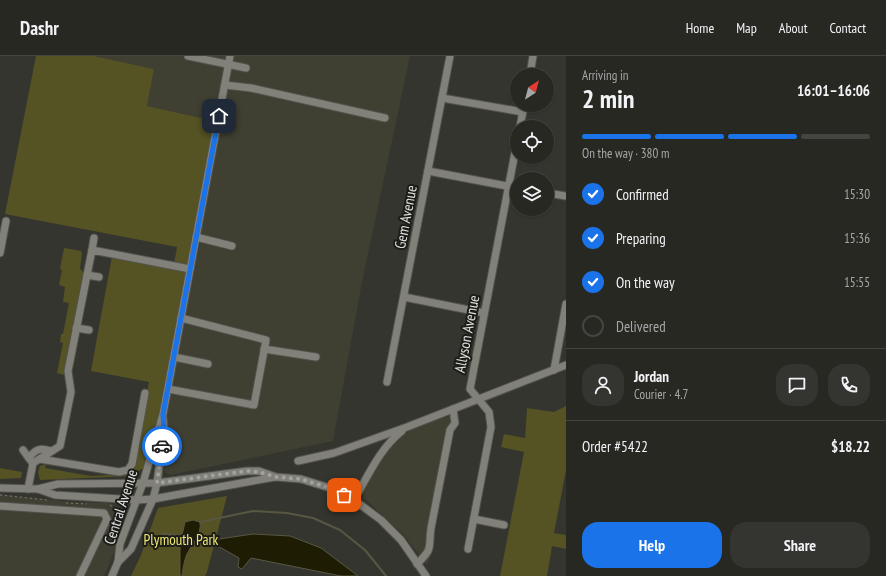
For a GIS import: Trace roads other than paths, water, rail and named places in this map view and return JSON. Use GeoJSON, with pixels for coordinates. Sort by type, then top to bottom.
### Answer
{"type":"FeatureCollection","features":[{"type":"Feature","properties":{"kind":"street"},"geometry":{"type":"LineString","coordinates":[[188,56],[246,68]]}},
{"type":"Feature","properties":{"kind":"street","name":"Central Avenue"},"geometry":{"type":"LineString","coordinates":[[112,576],[118,562],[120,544],[143,483],[163,414],[230,56]]}},
{"type":"Feature","properties":{"kind":"street","name":"Gem Avenue"},"geometry":{"type":"LineString","coordinates":[[387,382],[450,56]]}},
{"type":"Feature","properties":{"kind":"street"},"geometry":{"type":"LineString","coordinates":[[531,68],[534,56]]}},
{"type":"Feature","properties":{"kind":"street"},"geometry":{"type":"LineString","coordinates":[[225,85],[251,88],[385,118]]}},
{"type":"Feature","properties":{"kind":"street"},"geometry":{"type":"LineString","coordinates":[[442,98],[510,107]]}},
{"type":"Feature","properties":{"kind":"street","name":"Allyson Avenue"},"geometry":{"type":"LineString","coordinates":[[468,549],[491,427],[488,412],[470,389],[513,164]]}},
{"type":"Feature","properties":{"kind":"street"},"geometry":{"type":"LineString","coordinates":[[428,171],[509,186]]}},
{"type":"Feature","properties":{"kind":"street"},"geometry":{"type":"LineString","coordinates":[[554,194],[566,196]]}},
{"type":"Feature","properties":{"kind":"street"},"geometry":{"type":"LineString","coordinates":[[0,253],[6,221]]}},
{"type":"Feature","properties":{"kind":"street"},"geometry":{"type":"LineString","coordinates":[[196,237],[232,246]]}},
{"type":"Feature","properties":{"kind":"street"},"geometry":{"type":"LineString","coordinates":[[40,459],[60,446],[71,392],[68,371],[94,238]]}},
{"type":"Feature","properties":{"kind":"street"},"geometry":{"type":"LineString","coordinates":[[92,250],[190,269]]}},
{"type":"Feature","properties":{"kind":"street"},"geometry":{"type":"LineString","coordinates":[[87,275],[99,277]]}},
{"type":"Feature","properties":{"kind":"street"},"geometry":{"type":"LineString","coordinates":[[404,297],[484,313]]}},
{"type":"Feature","properties":{"kind":"street"},"geometry":{"type":"LineString","coordinates":[[554,370],[566,304]]}},
{"type":"Feature","properties":{"kind":"street"},"geometry":{"type":"LineString","coordinates":[[168,389],[254,405],[266,340],[181,318]]}},
{"type":"Feature","properties":{"kind":"street"},"geometry":{"type":"LineString","coordinates":[[76,328],[88,330]]}},
{"type":"Feature","properties":{"kind":"street"},"geometry":{"type":"LineString","coordinates":[[264,349],[316,357]]}},
{"type":"Feature","properties":{"kind":"street"},"geometry":{"type":"LineString","coordinates":[[174,357],[208,364]]}},
{"type":"Feature","properties":{"kind":"street"},"geometry":{"type":"LineString","coordinates":[[298,461],[334,453],[407,427],[566,365]]}},
{"type":"Feature","properties":{"kind":"street"},"geometry":{"type":"LineString","coordinates":[[31,460],[40,459],[119,472],[128,470],[132,464],[145,393]]}},
{"type":"Feature","properties":{"kind":"street"},"geometry":{"type":"LineString","coordinates":[[417,564],[428,553],[431,546],[430,538],[450,430],[455,423],[453,409]]}},
{"type":"Feature","properties":{"kind":"street","name":"Central Avenue"},"geometry":{"type":"LineString","coordinates":[[118,562],[131,549],[153,499],[157,483],[164,429],[163,414]]}},
{"type":"Feature","properties":{"kind":"street"},"geometry":{"type":"LineString","coordinates":[[354,500],[384,450],[393,438],[407,427]]}},
{"type":"Feature","properties":{"kind":"street"},"geometry":{"type":"LineString","coordinates":[[28,489],[31,460],[36,450],[41,448],[51,451]]}},
{"type":"Feature","properties":{"kind":"street"},"geometry":{"type":"LineString","coordinates":[[24,450],[31,460]]}},
{"type":"Feature","properties":{"kind":"street"},"geometry":{"type":"LineString","coordinates":[[0,488],[38,489],[58,484],[157,483],[247,471],[259,472],[276,477],[301,479],[333,489],[354,500],[381,520],[401,540],[426,576]]}},
{"type":"Feature","properties":{"kind":"street"},"geometry":{"type":"LineString","coordinates":[[38,489],[55,495],[137,500],[153,499],[276,477]]}},
{"type":"Feature","properties":{"kind":"street"},"geometry":{"type":"LineString","coordinates":[[0,506],[104,513],[107,519],[80,576]]}},
{"type":"Feature","properties":{"kind":"street"},"geometry":{"type":"LineString","coordinates":[[474,519],[504,525]]}},
{"type":"Feature","properties":{"kind":"waterway"},"geometry":{"type":"LineString","coordinates":[[200,522],[253,511],[287,513],[313,518],[340,530],[365,550],[386,576]]}},
{"type":"Feature","properties":{"kind":"waterway"},"geometry":{"type":"LineString","coordinates":[[158,537],[165,533],[181,536]]}},
{"type":"Feature","properties":{"kind":"park label","name":"Plymouth Park"},"geometry":{"type":"Point","coordinates":[181,540]}}]}
